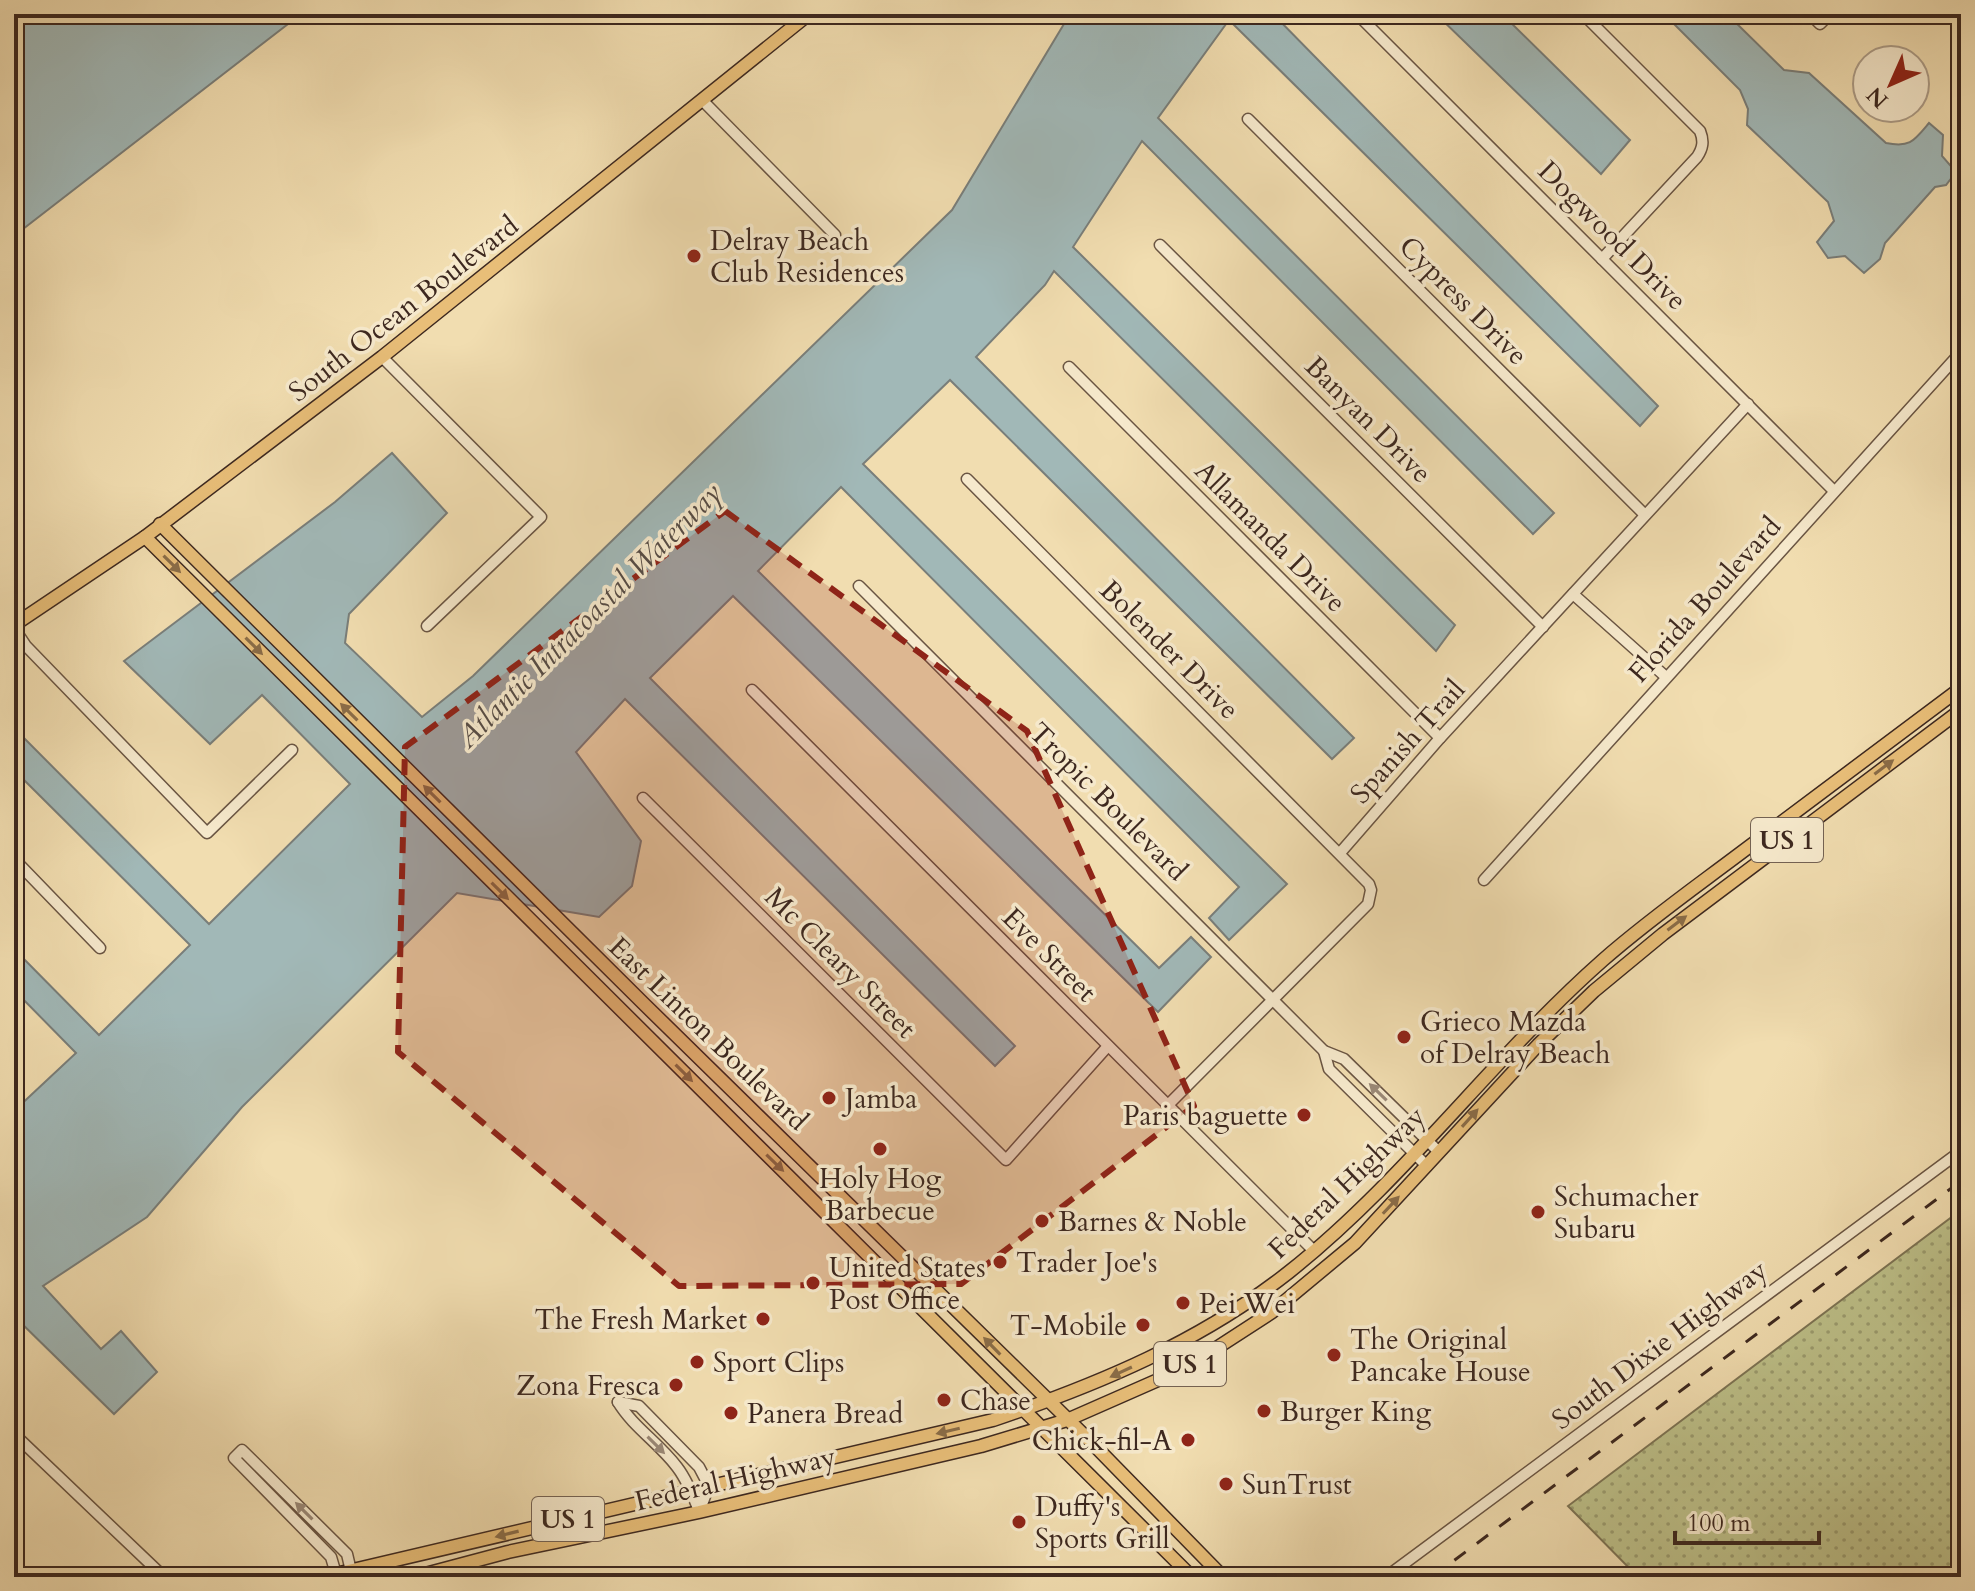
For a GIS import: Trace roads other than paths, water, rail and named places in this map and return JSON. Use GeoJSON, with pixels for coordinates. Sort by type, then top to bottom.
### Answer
{"type":"FeatureCollection","features":[{"type":"Feature","properties":{"kind":"main road","name":"South Ocean Boulevard"},"geometry":{"type":"LineString","coordinates":[[14,626],[145,537],[382,357],[809,14]]}},
{"type":"Feature","properties":{"kind":"main road","name":"East Linton Boulevard"},"geometry":{"type":"LineString","coordinates":[[160,524],[1223,1577]]}},
{"type":"Feature","properties":{"kind":"main road","name":"East Linton Boulevard"},"geometry":{"type":"LineString","coordinates":[[145,537],[1192,1577]]}},
{"type":"Feature","properties":{"kind":"main road","name":"Federal Highway"},"geometry":{"type":"LineString","coordinates":[[323,1577],[351,1574],[444,1549],[993,1420],[1116,1375],[1182,1343],[1261,1293],[1314,1251],[1427,1140],[1529,1029],[1581,980],[1665,910],[1961,688]]}},
{"type":"Feature","properties":{"kind":"main road","name":"Federal Highway"},"geometry":{"type":"LineString","coordinates":[[414,1577],[508,1552],[699,1512],[981,1446],[1067,1420],[1128,1395],[1190,1364],[1272,1312],[1355,1243],[1530,1053],[1580,1004],[1663,934],[1961,710]]}},
{"type":"Feature","properties":{"kind":"main road"},"geometry":{"type":"LineString","coordinates":[[1580,1004],[1581,980]]}},
{"type":"Feature","properties":{"kind":"main road"},"geometry":{"type":"LineString","coordinates":[[794,1181],[809,1164]]}},
{"type":"Feature","properties":{"kind":"main road"},"geometry":{"type":"LineString","coordinates":[[414,1577],[439,1561],[444,1549]]}},
{"type":"Feature","properties":{"kind":"main road"},"geometry":{"type":"LineString","coordinates":[[1167,1552],[1198,1553]]}},
{"type":"Feature","properties":{"kind":"street","name":"Dogwood Drive"},"geometry":{"type":"LineString","coordinates":[[1357,14],[1834,491]]}},
{"type":"Feature","properties":{"kind":"street"},"geometry":{"type":"LineString","coordinates":[[1583,14],[1700,131],[1703,144],[1697,157],[1602,259]]}},
{"type":"Feature","properties":{"kind":"street"},"geometry":{"type":"LineString","coordinates":[[1810,14],[1820,24],[1830,14]]}},
{"type":"Feature","properties":{"kind":"street"},"geometry":{"type":"LineString","coordinates":[[703,101],[835,235]]}},
{"type":"Feature","properties":{"kind":"street","name":"Cypress Drive"},"geometry":{"type":"LineString","coordinates":[[1248,119],[1645,515]]}},
{"type":"Feature","properties":{"kind":"street","name":"Banyan Drive"},"geometry":{"type":"LineString","coordinates":[[1160,245],[1543,627]]}},
{"type":"Feature","properties":{"kind":"street","name":"Florida Boulevard"},"geometry":{"type":"LineString","coordinates":[[1484,880],[1961,352]]}},
{"type":"Feature","properties":{"kind":"street"},"geometry":{"type":"LineString","coordinates":[[382,357],[541,517],[427,626]]}},
{"type":"Feature","properties":{"kind":"street","name":"Allamanda Drive"},"geometry":{"type":"LineString","coordinates":[[1069,367],[1440,738]]}},
{"type":"Feature","properties":{"kind":"street","name":"Spanish Trail"},"geometry":{"type":"LineString","coordinates":[[1340,853],[1440,738],[1748,404]]}},
{"type":"Feature","properties":{"kind":"street","name":"Bolender Drive"},"geometry":{"type":"LineString","coordinates":[[967,479],[1340,853]]}},
{"type":"Feature","properties":{"kind":"street","name":"Tropic Boulevard"},"geometry":{"type":"LineString","coordinates":[[859,586],[1324,1051],[1344,1059],[1439,1152]]}},
{"type":"Feature","properties":{"kind":"street"},"geometry":{"type":"LineString","coordinates":[[1573,594],[1666,677]]}},
{"type":"Feature","properties":{"kind":"street"},"geometry":{"type":"LineString","coordinates":[[14,626],[26,646],[207,833],[292,750]]}},
{"type":"Feature","properties":{"kind":"street","name":"Eve Street"},"geometry":{"type":"LineString","coordinates":[[752,690],[1314,1251]]}},
{"type":"Feature","properties":{"kind":"street","name":"Mc Cleary Street"},"geometry":{"type":"LineString","coordinates":[[643,798],[1006,1160],[1108,1046]]}},
{"type":"Feature","properties":{"kind":"street"},"geometry":{"type":"LineString","coordinates":[[1167,1106],[1368,904],[1371,897],[1369,884],[1340,853]]}},
{"type":"Feature","properties":{"kind":"street"},"geometry":{"type":"LineString","coordinates":[[14,859],[100,948]]}},
{"type":"Feature","properties":{"kind":"street","name":"Tropic Boulevard"},"geometry":{"type":"LineString","coordinates":[[1324,1051],[1324,1060],[1329,1069],[1427,1166]]}},
{"type":"Feature","properties":{"kind":"street","name":"South Dixie Highway"},"geometry":{"type":"LineString","coordinates":[[1386,1577],[1961,1151]]}},
{"type":"Feature","properties":{"kind":"street"},"geometry":{"type":"LineString","coordinates":[[618,1402],[639,1406],[699,1467],[709,1486],[699,1512],[692,1490],[676,1466],[626,1416],[618,1402]]}},
{"type":"Feature","properties":{"kind":"street"},"geometry":{"type":"LineString","coordinates":[[14,1434],[164,1577]]}},
{"type":"Feature","properties":{"kind":"street"},"geometry":{"type":"LineString","coordinates":[[336,1574],[331,1557],[234,1458],[242,1450],[347,1554],[351,1574]]}},
{"type":"Feature","properties":{"kind":"water"},"geometry":{"type":"Polygon","coordinates":[[[14,14],[301,14],[14,236],[14,14]]]}},
{"type":"Feature","properties":{"kind":"water","name":"Atlantic Intracoastal Waterway"},"geometry":{"type":"Polygon","coordinates":[[[1070,14],[1273,14],[1658,406],[1640,426],[1229,20],[1158,118],[1554,513],[1533,534],[1142,141],[1073,247],[1455,625],[1436,651],[1054,271],[1045,285],[976,357],[1354,738],[1332,759],[950,380],[863,464],[1287,884],[1229,940],[1209,918],[1239,887],[841,487],[758,571],[1159,968],[1191,937],[1211,957],[1158,1012],[733,596],[650,678],[1015,1046],[995,1066],[625,699],[576,752],[641,841],[632,886],[599,917],[457,893],[242,1107],[147,1217],[43,1286],[101,1349],[121,1331],[157,1372],[114,1414],[14,1316],[14,1111],[76,1053],[14,990],[14,949],[99,1035],[190,945],[14,770],[14,728],[209,924],[350,784],[262,695],[210,744],[124,661],[335,502],[392,453],[447,513],[349,614],[345,643],[422,717],[473,676],[952,210],[1070,14]]]}},
{"type":"Feature","properties":{"kind":"water"},"geometry":{"type":"Polygon","coordinates":[[[1436,14],[1502,14],[1630,140],[1601,174],[1436,14]]]}},
{"type":"Feature","properties":{"kind":"water"},"geometry":{"type":"Polygon","coordinates":[[[1664,14],[1727,14],[1784,70],[1809,73],[1851,111],[1851,124],[1865,124],[1886,143],[1901,145],[1911,142],[1930,124],[1943,135],[1942,156],[1956,172],[1946,185],[1935,187],[1885,243],[1880,259],[1864,273],[1845,256],[1828,258],[1817,242],[1834,221],[1828,202],[1747,125],[1748,109],[1740,90],[1664,14]]]}},
{"type":"Feature","properties":{"kind":"railway"},"geometry":{"type":"LineString","coordinates":[[1432,1577],[1961,1181]]}},
{"type":"Feature","properties":{"kind":"place","name":"Delray Beach Club Residences"},"geometry":{"type":"Point","coordinates":[694,256]}},
{"type":"Feature","properties":{"kind":"place","name":"Grieco Mazda of Delray Beach"},"geometry":{"type":"Point","coordinates":[1404,1037]}},
{"type":"Feature","properties":{"kind":"place","name":"Jamba"},"geometry":{"type":"Point","coordinates":[829,1098]}},
{"type":"Feature","properties":{"kind":"place","name":"Paris baguette"},"geometry":{"type":"Point","coordinates":[1304,1115]}},
{"type":"Feature","properties":{"kind":"place","name":"Holy Hog Barbecue"},"geometry":{"type":"Point","coordinates":[880,1149]}},
{"type":"Feature","properties":{"kind":"place","name":"Schumacher Subaru"},"geometry":{"type":"Point","coordinates":[1538,1212]}},
{"type":"Feature","properties":{"kind":"place","name":"Barnes & Noble"},"geometry":{"type":"Point","coordinates":[1042,1221]}},
{"type":"Feature","properties":{"kind":"place","name":"Trader Joe's"},"geometry":{"type":"Point","coordinates":[1000,1262]}},
{"type":"Feature","properties":{"kind":"place","name":"United States Post Office"},"geometry":{"type":"Point","coordinates":[813,1283]}},
{"type":"Feature","properties":{"kind":"place","name":"Pei Wei"},"geometry":{"type":"Point","coordinates":[1183,1303]}},
{"type":"Feature","properties":{"kind":"place","name":"The Fresh Market"},"geometry":{"type":"Point","coordinates":[763,1319]}},
{"type":"Feature","properties":{"kind":"place","name":"T-Mobile"},"geometry":{"type":"Point","coordinates":[1143,1325]}},
{"type":"Feature","properties":{"kind":"place","name":"The Original Pancake House"},"geometry":{"type":"Point","coordinates":[1334,1355]}},
{"type":"Feature","properties":{"kind":"place","name":"Sport Clips"},"geometry":{"type":"Point","coordinates":[697,1362]}},
{"type":"Feature","properties":{"kind":"place","name":"Zona Fresca"},"geometry":{"type":"Point","coordinates":[676,1385]}},
{"type":"Feature","properties":{"kind":"place","name":"Chase"},"geometry":{"type":"Point","coordinates":[944,1400]}},
{"type":"Feature","properties":{"kind":"place","name":"Burger King"},"geometry":{"type":"Point","coordinates":[1264,1411]}},
{"type":"Feature","properties":{"kind":"place","name":"Panera Bread"},"geometry":{"type":"Point","coordinates":[731,1413]}},
{"type":"Feature","properties":{"kind":"place","name":"Chick-fil-A"},"geometry":{"type":"Point","coordinates":[1188,1440]}},
{"type":"Feature","properties":{"kind":"place","name":"SunTrust"},"geometry":{"type":"Point","coordinates":[1226,1484]}},
{"type":"Feature","properties":{"kind":"place","name":"Duffy's Sports Grill"},"geometry":{"type":"Point","coordinates":[1019,1522]}}]}
